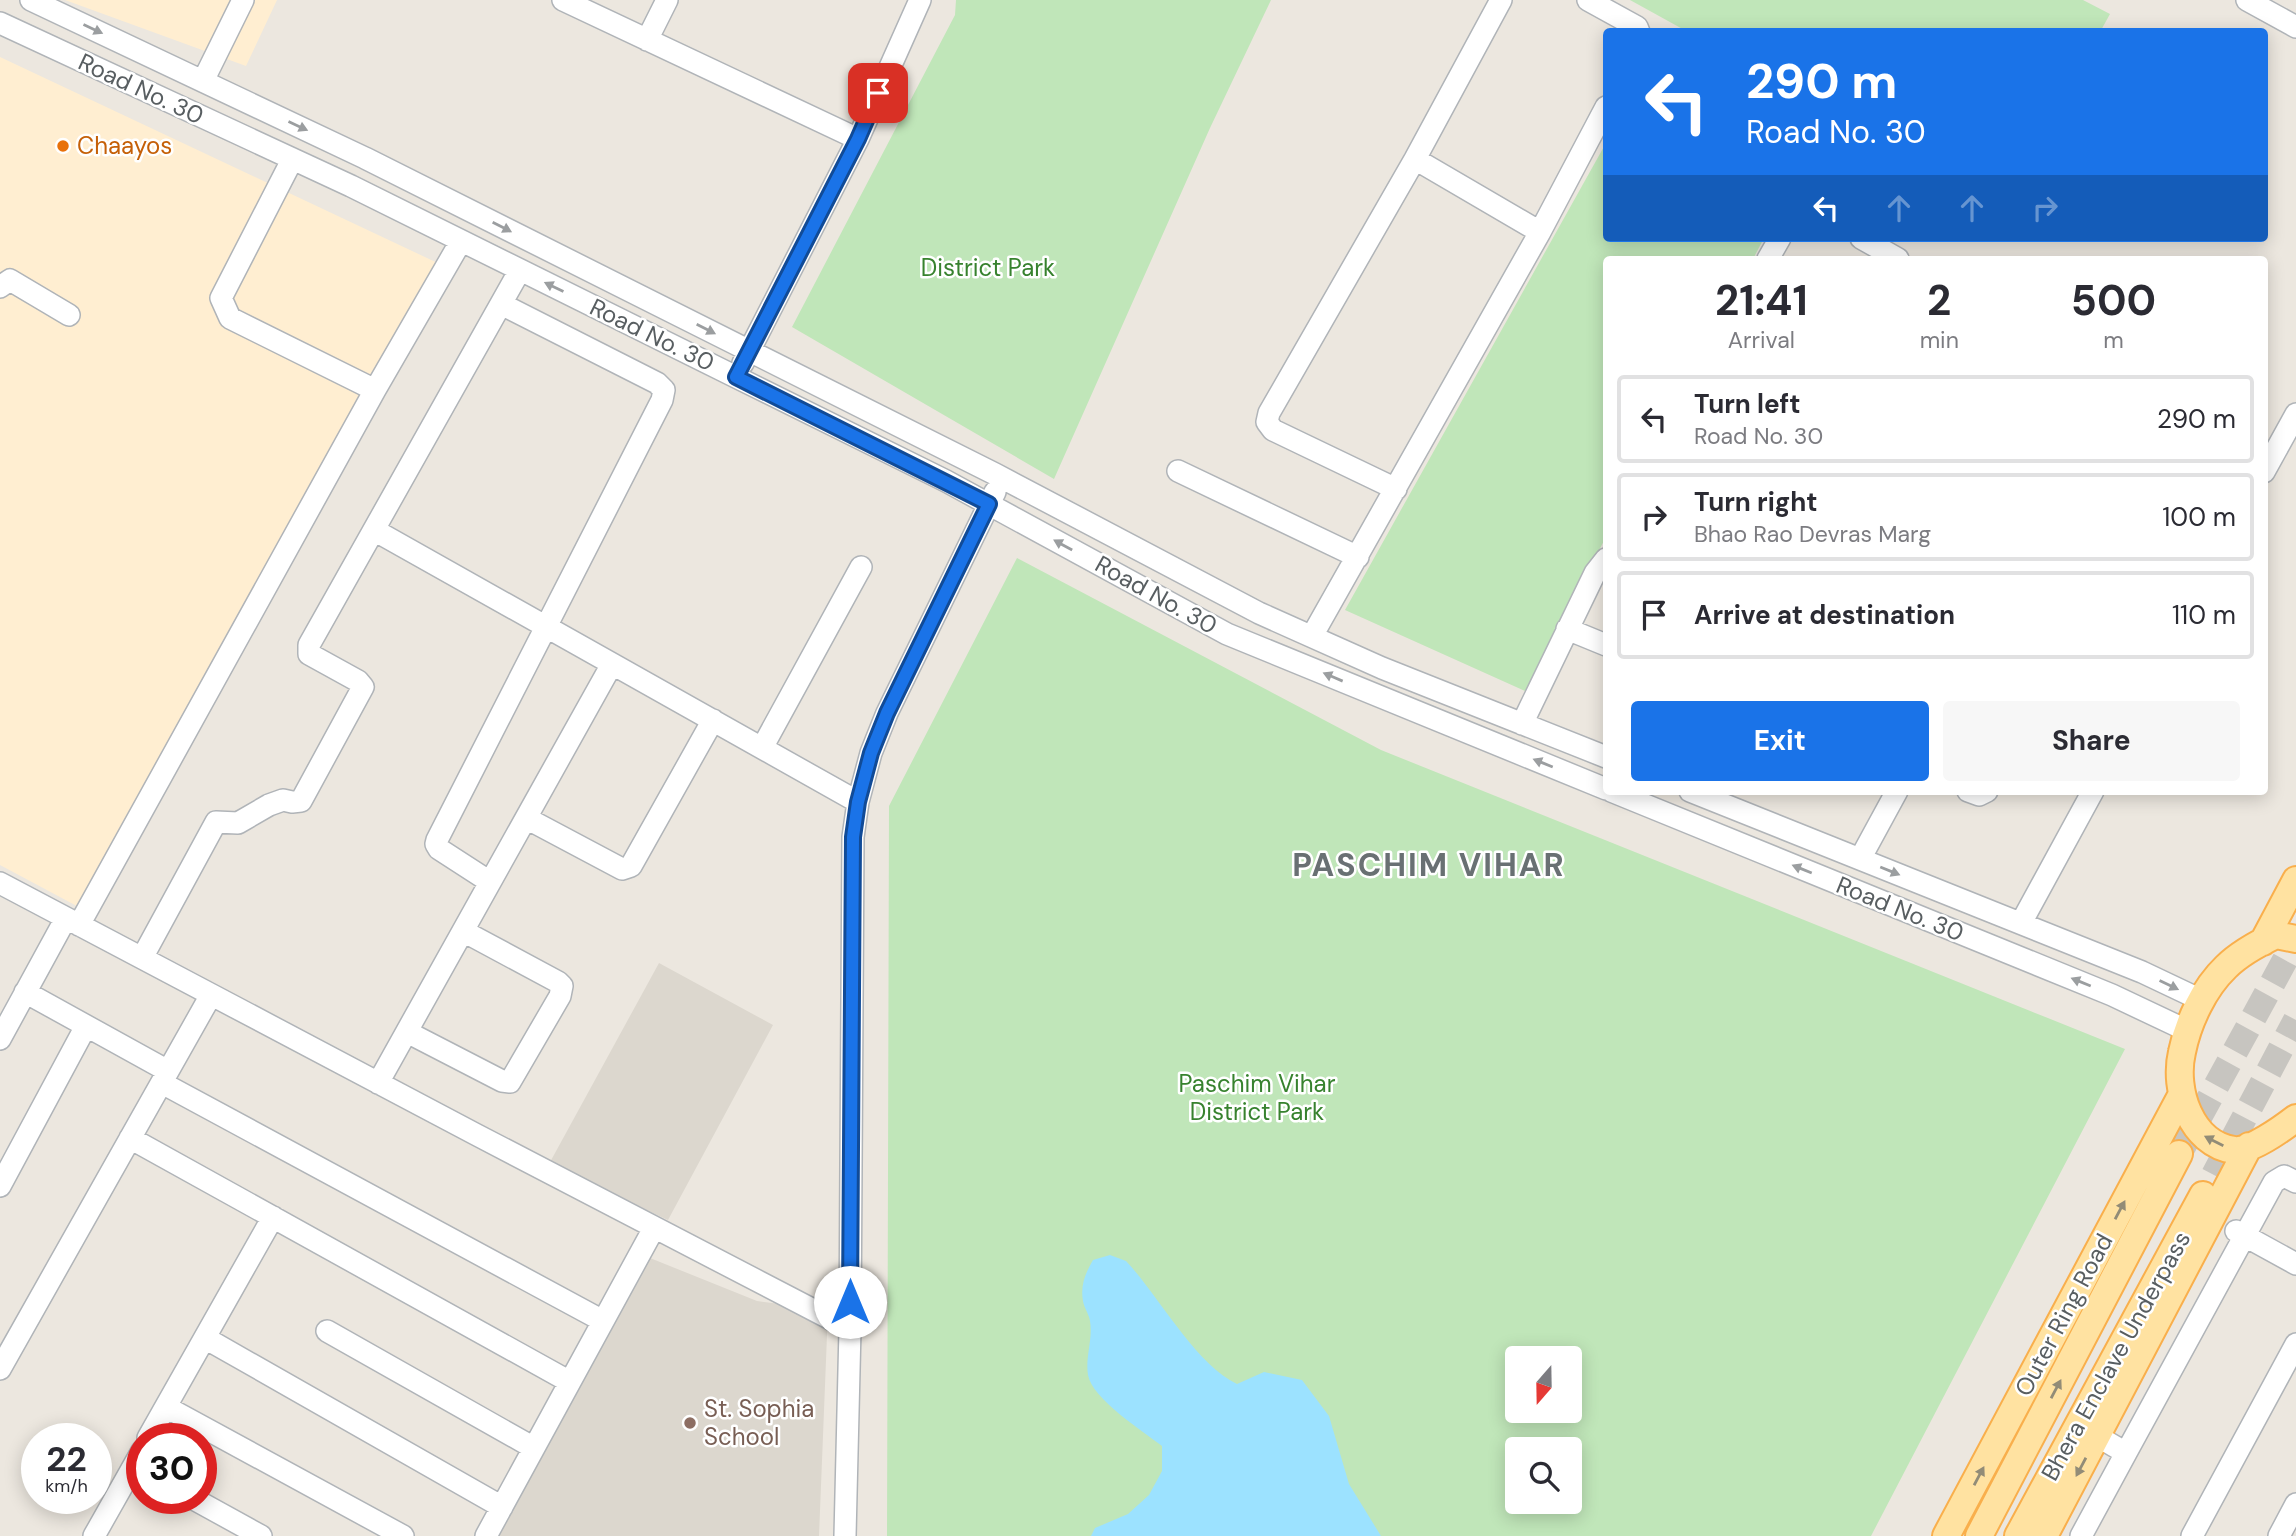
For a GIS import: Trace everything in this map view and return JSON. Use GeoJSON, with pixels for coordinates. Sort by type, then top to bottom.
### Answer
{"type":"FeatureCollection","features":[{"type":"Feature","properties":{"kind":"main road"},"geometry":{"type":"LineString","coordinates":[[2263,942],[2296,880]]}},
{"type":"Feature","properties":{"kind":"main road"},"geometry":{"type":"LineString","coordinates":[[2296,939],[2276,935],[2226,967],[2201,1000],[2181,1055],[2182,1094],[2193,1123],[2208,1140],[2236,1150],[2281,1129],[2296,1118]]}},
{"type":"Feature","properties":{"kind":"main road","name":"Outer Ring Road"},"geometry":{"type":"LineString","coordinates":[[1947,1536],[2182,1094]]}},
{"type":"Feature","properties":{"kind":"main road"},"geometry":{"type":"LineString","coordinates":[[2044,1536],[2249,1146]]}},
{"type":"Feature","properties":{"kind":"main road","name":"Bhera Enclave Underpass"},"geometry":{"type":"LineString","coordinates":[[1979,1536],[2179,1154]]}},
{"type":"Feature","properties":{"kind":"main road","name":"Bhera Enclave Underpass"},"geometry":{"type":"LineString","coordinates":[[2018,1536],[2214,1175]]}},
{"type":"Feature","properties":{"kind":"street","name":"Road No. 30"},"geometry":{"type":"LineString","coordinates":[[31,0],[365,158],[1002,477],[1259,613],[1382,668],[1603,756]]}},
{"type":"Feature","properties":{"kind":"street"},"geometry":{"type":"LineString","coordinates":[[203,81],[243,0]]}},
{"type":"Feature","properties":{"kind":"street"},"geometry":{"type":"LineString","coordinates":[[563,0],[858,139]]}},
{"type":"Feature","properties":{"kind":"street"},"geometry":{"type":"LineString","coordinates":[[647,40],[667,0]]}},
{"type":"Feature","properties":{"kind":"street"},"geometry":{"type":"LineString","coordinates":[[736,377],[858,139],[920,0]]}},
{"type":"Feature","properties":{"kind":"street"},"geometry":{"type":"LineString","coordinates":[[1396,489],[1273,430],[1267,422],[1269,413],[1415,159],[1501,0]]}},
{"type":"Feature","properties":{"kind":"street"},"geometry":{"type":"LineString","coordinates":[[1588,0],[1637,28]]}},
{"type":"Feature","properties":{"kind":"street"},"geometry":{"type":"LineString","coordinates":[[2247,0],[2296,27]]}},
{"type":"Feature","properties":{"kind":"street","name":"Road No. 30"},"geometry":{"type":"LineString","coordinates":[[0,23],[461,241],[736,377],[989,504],[1227,634],[1603,788]]}},
{"type":"Feature","properties":{"kind":"street"},"geometry":{"type":"LineString","coordinates":[[1312,636],[1540,232],[1603,113]]}},
{"type":"Feature","properties":{"kind":"street"},"geometry":{"type":"LineString","coordinates":[[1415,159],[1540,232]]}},
{"type":"Feature","properties":{"kind":"street"},"geometry":{"type":"LineString","coordinates":[[292,160],[221,298],[230,318],[375,390]]}},
{"type":"Feature","properties":{"kind":"street"},"geometry":{"type":"LineString","coordinates":[[0,1039],[25,992],[73,921],[461,241]]}},
{"type":"Feature","properties":{"kind":"street"},"geometry":{"type":"LineString","coordinates":[[1870,248],[1890,256]]}},
{"type":"Feature","properties":{"kind":"street"},"geometry":{"type":"LineString","coordinates":[[142,958],[216,822],[238,824],[282,800],[301,801],[361,691],[362,683],[309,654],[308,650],[520,270]]}},
{"type":"Feature","properties":{"kind":"street"},"geometry":{"type":"LineString","coordinates":[[0,286],[10,280],[69,315]]}},
{"type":"Feature","properties":{"kind":"street"},"geometry":{"type":"LineString","coordinates":[[490,882],[439,849],[437,840],[656,412],[664,390],[657,383],[501,304]]}},
{"type":"Feature","properties":{"kind":"street"},"geometry":{"type":"LineString","coordinates":[[2268,463],[2296,414]]}},
{"type":"Feature","properties":{"kind":"street"},"geometry":{"type":"LineString","coordinates":[[1178,471],[1358,557]]}},
{"type":"Feature","properties":{"kind":"street"},"geometry":{"type":"LineString","coordinates":[[845,1536],[850,1329],[853,837],[858,802],[871,753],[887,713],[1002,477]]}},
{"type":"Feature","properties":{"kind":"street"},"geometry":{"type":"LineString","coordinates":[[374,530],[858,802]]}},
{"type":"Feature","properties":{"kind":"street"},"geometry":{"type":"LineString","coordinates":[[1522,724],[1595,573],[1603,563]]}},
{"type":"Feature","properties":{"kind":"street"},"geometry":{"type":"LineString","coordinates":[[762,748],[862,567]]}},
{"type":"Feature","properties":{"kind":"street"},"geometry":{"type":"LineString","coordinates":[[1567,629],[1603,644]]}},
{"type":"Feature","properties":{"kind":"street"},"geometry":{"type":"LineString","coordinates":[[378,1083],[612,664]]}},
{"type":"Feature","properties":{"kind":"street"},"geometry":{"type":"LineString","coordinates":[[526,818],[622,869],[627,869],[713,720]]}},
{"type":"Feature","properties":{"kind":"street","name":"Road No. 30"},"geometry":{"type":"LineString","coordinates":[[1621,795],[2112,995],[2188,1031]]}},
{"type":"Feature","properties":{"kind":"street","name":"Road No. 30"},"geometry":{"type":"LineString","coordinates":[[1700,795],[2126,965],[2201,1000]]}},
{"type":"Feature","properties":{"kind":"street"},"geometry":{"type":"LineString","coordinates":[[1860,859],[1895,795]]}},
{"type":"Feature","properties":{"kind":"street"},"geometry":{"type":"LineString","coordinates":[[2021,923],[2091,795]]}},
{"type":"Feature","properties":{"kind":"street"},"geometry":{"type":"LineString","coordinates":[[0,883],[850,1329]]}},
{"type":"Feature","properties":{"kind":"street"},"geometry":{"type":"LineString","coordinates":[[407,1032],[502,1082],[510,1082],[560,996],[562,986],[558,982],[463,930]]}},
{"type":"Feature","properties":{"kind":"street"},"geometry":{"type":"LineString","coordinates":[[2112,995],[2126,965]]}},
{"type":"Feature","properties":{"kind":"street"},"geometry":{"type":"LineString","coordinates":[[25,992],[86,1026],[165,1077],[603,1321]]}},
{"type":"Feature","properties":{"kind":"street"},"geometry":{"type":"LineString","coordinates":[[0,1369],[211,995]]}},
{"type":"Feature","properties":{"kind":"street"},"geometry":{"type":"LineString","coordinates":[[0,1186],[86,1026]]}},
{"type":"Feature","properties":{"kind":"street"},"geometry":{"type":"LineString","coordinates":[[130,1138],[570,1382]]}},
{"type":"Feature","properties":{"kind":"street"},"geometry":{"type":"LineString","coordinates":[[2081,1536],[2240,1233],[2274,1182],[2284,1176],[2296,1182]]}},
{"type":"Feature","properties":{"kind":"street"},"geometry":{"type":"LineString","coordinates":[[157,1423],[273,1217]]}},
{"type":"Feature","properties":{"kind":"street"},"geometry":{"type":"LineString","coordinates":[[486,1536],[654,1228]]}},
{"type":"Feature","properties":{"kind":"street"},"geometry":{"type":"LineString","coordinates":[[2240,1233],[2296,1264]]}},
{"type":"Feature","properties":{"kind":"street"},"geometry":{"type":"LineString","coordinates":[[327,1331],[534,1448]]}},
{"type":"Feature","properties":{"kind":"street"},"geometry":{"type":"LineString","coordinates":[[205,1338],[502,1507]]}},
{"type":"Feature","properties":{"kind":"street"},"geometry":{"type":"LineString","coordinates":[[2192,1536],[2296,1345]]}},
{"type":"Feature","properties":{"kind":"street"},"geometry":{"type":"LineString","coordinates":[[166,1407],[403,1536]]}},
{"type":"Feature","properties":{"kind":"street"},"geometry":{"type":"LineString","coordinates":[[2097,1436],[2126,1453]]}},
{"type":"Feature","properties":{"kind":"street"},"geometry":{"type":"LineString","coordinates":[[94,1536],[126,1483]]}},
{"type":"Feature","properties":{"kind":"street"},"geometry":{"type":"LineString","coordinates":[[2279,1536],[2296,1504]]}},
{"type":"Feature","properties":{"kind":"street"},"geometry":{"type":"LineString","coordinates":[[217,1512],[261,1536]]}},
{"type":"Feature","properties":{"kind":"shaded area"},"geometry":{"type":"Polygon","coordinates":[[[65,0],[277,0],[246,66],[65,0]]]}},
{"type":"Feature","properties":{"kind":"shaded area"},"geometry":{"type":"Polygon","coordinates":[[[0,57],[444,266],[88,912],[0,865],[0,57]]]}},
{"type":"Feature","properties":{"kind":"shaded area"},"geometry":{"type":"Polygon","coordinates":[[[659,963],[773,1025],[668,1220],[549,1164],[659,963]]]}},
{"type":"Feature","properties":{"kind":"shaded area","name":"St. Sophia School"},"geometry":{"type":"Polygon","coordinates":[[[650,1258],[757,1301],[828,1310],[819,1536],[493,1536],[650,1258]]]}},
{"type":"Feature","properties":{"kind":"green space","name":"District Park"},"geometry":{"type":"Polygon","coordinates":[[[956,0],[1271,0],[1210,128],[1054,479],[792,327],[955,15],[956,0]]]}},
{"type":"Feature","properties":{"kind":"green space"},"geometry":{"type":"Polygon","coordinates":[[[1630,0],[2083,0],[2110,14],[2102,28],[1681,28],[1630,0]]]}},
{"type":"Feature","properties":{"kind":"green space"},"geometry":{"type":"Polygon","coordinates":[[[1603,148],[1603,242],[1762,242],[1755,256],[1603,256],[1603,543],[1525,691],[1345,610],[1603,148]]]}},
{"type":"Feature","properties":{"kind":"green space","name":"Paschim Vihar District Park"},"geometry":{"type":"Polygon","coordinates":[[[1017,558],[1381,750],[2125,1049],[1871,1536],[887,1536],[889,806],[1017,558]]]}},
{"type":"Feature","properties":{"kind":"water"},"geometry":{"type":"Polygon","coordinates":[[[1110,1255],[1126,1261],[1192,1346],[1237,1384],[1264,1372],[1302,1380],[1329,1416],[1349,1484],[1381,1536],[1091,1536],[1095,1528],[1128,1514],[1149,1495],[1162,1471],[1162,1446],[1108,1404],[1088,1375],[1091,1328],[1083,1301],[1083,1284],[1093,1260],[1110,1255]]]}},
{"type":"Feature","properties":{"kind":"tunnel"},"geometry":{"type":"LineString","coordinates":[[2179,1154],[2296,940]]}},
{"type":"Feature","properties":{"kind":"tunnel"},"geometry":{"type":"LineString","coordinates":[[2214,1175],[2296,1020]]}},
{"type":"Feature","properties":{"kind":"place","name":"Chaayos"},"geometry":{"type":"Point","coordinates":[63,146]}},
{"type":"Feature","properties":{"kind":"place","name":"St. Sophia School"},"geometry":{"type":"Point","coordinates":[690,1423]}},
{"type":"Feature","properties":{"kind":"district","name":"PASCHIM VIHAR"},"geometry":{"type":"Point","coordinates":[1429,865]}},
{"type":"Feature","properties":{"kind":"route"},"geometry":{"type":"LineString","coordinates":[[850,1302],[853,837],[858,802],[871,753],[887,713],[989,504],[736,377],[858,139],[878,93]]}}]}
